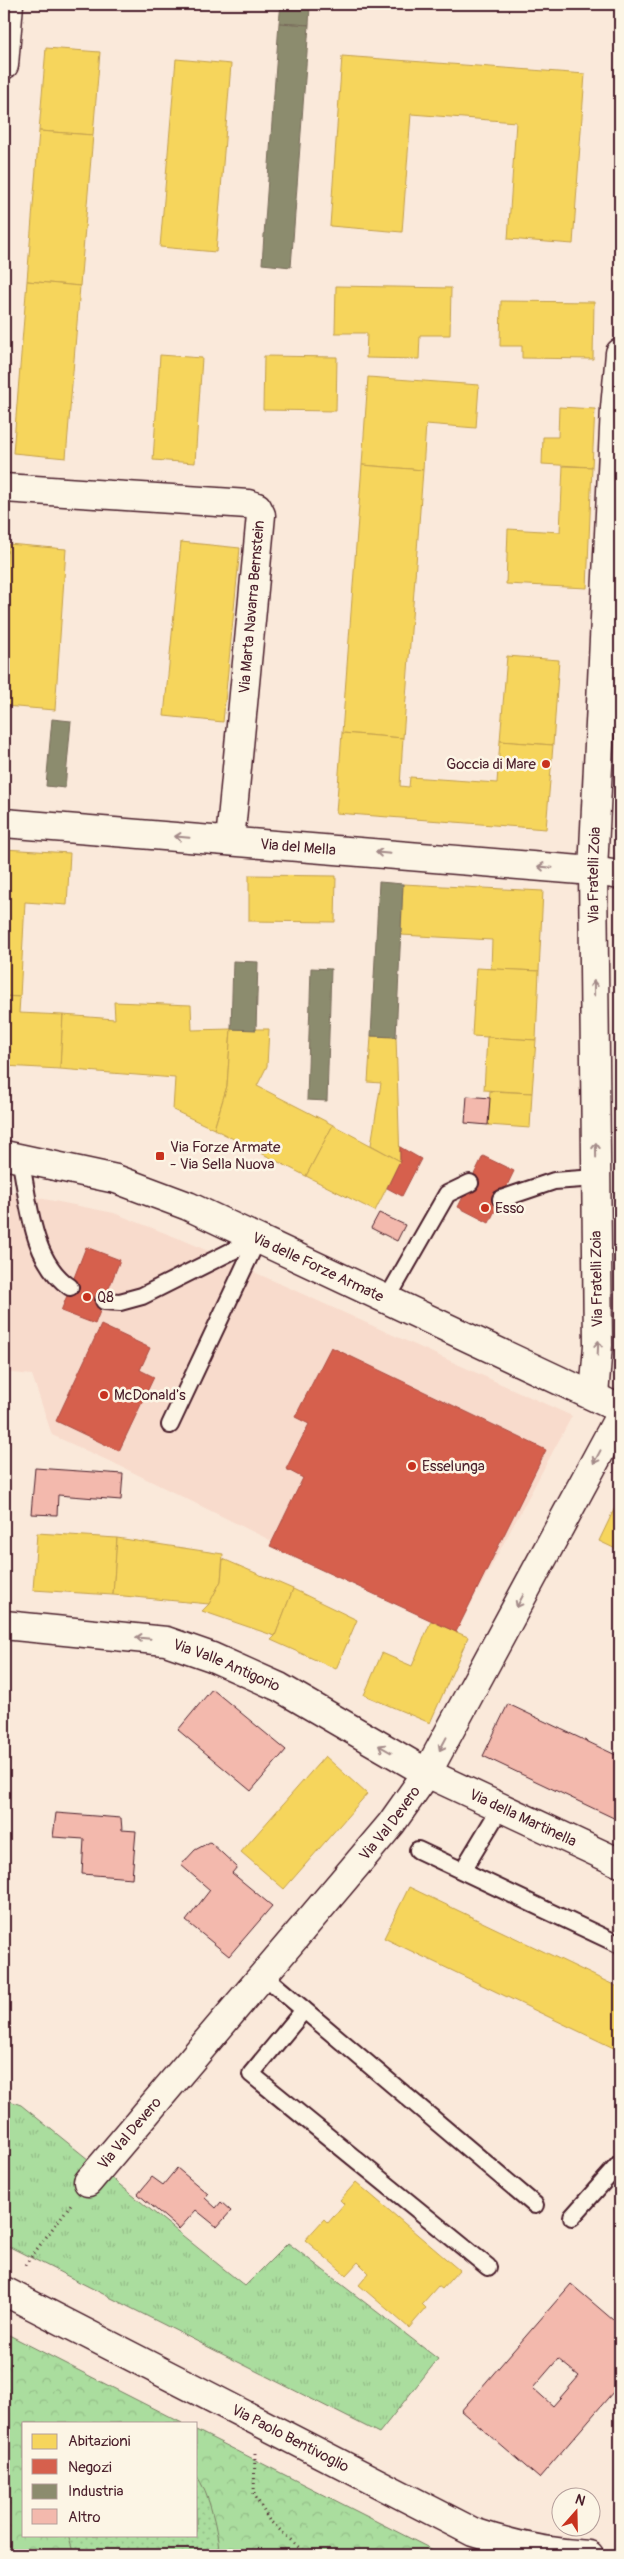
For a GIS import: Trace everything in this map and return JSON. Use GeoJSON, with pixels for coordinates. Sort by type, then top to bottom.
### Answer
{"type":"FeatureCollection","features":[{"type":"Feature","properties":{"kind":"street"},"geometry":{"type":"LineString","coordinates":[[4,65],[10,4]]}},
{"type":"Feature","properties":{"kind":"street","name":"Via Fratelli Zoia"},"geometry":{"type":"LineString","coordinates":[[594,1396],[598,1345],[593,871],[615,408],[620,353]]}},
{"type":"Feature","properties":{"kind":"street","name":"Via Marta Navarra Bernstein"},"geometry":{"type":"LineString","coordinates":[[4,488],[248,504],[257,507],[261,515],[230,841]]}},
{"type":"Feature","properties":{"kind":"street","name":"Via del Mella"},"geometry":{"type":"LineString","coordinates":[[4,823],[593,871],[620,875]]}},
{"type":"Feature","properties":{"kind":"street","name":"Via delle Forze Armate"},"geometry":{"type":"LineString","coordinates":[[12,1156],[116,1179],[188,1206],[620,1409]]}},
{"type":"Feature","properties":{"kind":"street","name":"Via Val Devero"},"geometry":{"type":"LineString","coordinates":[[88,2182],[391,1824],[427,1773],[620,1415]]}},
{"type":"Feature","properties":{"kind":"street","name":"Via Valle Antigorio"},"geometry":{"type":"LineString","coordinates":[[4,1625],[166,1640],[212,1657],[279,1687],[427,1773]]}},
{"type":"Feature","properties":{"kind":"street","name":"Via della Martinella"},"geometry":{"type":"LineString","coordinates":[[427,1773],[620,1863]]}},
{"type":"Feature","properties":{"kind":"street","name":"Via Paolo Bentivoglio"},"geometry":{"type":"LineString","coordinates":[[4,2291],[473,2532],[508,2544],[558,2554],[589,2555]]}},
{"type":"Feature","properties":{"kind":"lane"},"geometry":{"type":"LineString","coordinates":[[12,1156],[41,1251],[51,1271],[70,1287]]}},
{"type":"Feature","properties":{"kind":"lane"},"geometry":{"type":"LineString","coordinates":[[501,1199],[554,1181],[596,1178]]}},
{"type":"Feature","properties":{"kind":"lane"},"geometry":{"type":"LineString","coordinates":[[387,1298],[447,1194],[470,1184]]}},
{"type":"Feature","properties":{"kind":"lane"},"geometry":{"type":"LineString","coordinates":[[104,1300],[120,1302],[142,1296],[258,1238]]}},
{"type":"Feature","properties":{"kind":"lane"},"geometry":{"type":"LineString","coordinates":[[170,1425],[258,1238]]}},
{"type":"Feature","properties":{"kind":"lane"},"geometry":{"type":"LineString","coordinates":[[463,1870],[502,1807]]}},
{"type":"Feature","properties":{"kind":"lane"},"geometry":{"type":"LineString","coordinates":[[418,1850],[620,1945]]}},
{"type":"Feature","properties":{"kind":"lane"},"geometry":{"type":"LineString","coordinates":[[263,1975],[535,2205]]}},
{"type":"Feature","properties":{"kind":"lane"},"geometry":{"type":"LineString","coordinates":[[304,2010],[251,2074],[488,2267]]}},
{"type":"Feature","properties":{"kind":"lane"},"geometry":{"type":"LineString","coordinates":[[572,2217],[620,2163]]}},
{"type":"Feature","properties":{"kind":"path"},"geometry":{"type":"LineString","coordinates":[[25,2265],[88,2182]]}},
{"type":"Feature","properties":{"kind":"path"},"geometry":{"type":"LineString","coordinates":[[255,2452],[254,2494],[269,2520],[306,2555]]}},
{"type":"Feature","properties":{"kind":"shaded area"},"geometry":{"type":"Polygon","coordinates":[[[4,1191],[114,1213],[188,1242],[572,1416],[456,1632],[120,1466],[52,1435],[32,1375],[4,1372],[4,1191]]]}},
{"type":"Feature","properties":{"kind":"green space"},"geometry":{"type":"Polygon","coordinates":[[[4,2099],[21,2105],[245,2286],[288,2243],[438,2359],[379,2433],[4,2244],[4,2099]]]}},
{"type":"Feature","properties":{"kind":"green space"},"geometry":{"type":"Polygon","coordinates":[[[9,2335],[180,2422],[22,2422],[22,2536],[198,2536],[198,2431],[443,2555],[4,2555],[4,2336],[9,2335]]]}},
{"type":"Feature","properties":{"kind":"green space"},"geometry":{"type":"Polygon","coordinates":[[[198,2478],[201,2482],[212,2514],[219,2555],[74,2555],[68,2536],[198,2536],[198,2478]]]}},
{"type":"Feature","properties":{"kind":"building: Abitazioni"},"geometry":{"type":"Polygon","coordinates":[[[46,48],[100,52],[93,135],[39,131],[46,48]]]}},
{"type":"Feature","properties":{"kind":"building: Abitazioni"},"geometry":{"type":"Polygon","coordinates":[[[342,56],[585,74],[573,244],[508,239],[516,122],[411,114],[402,232],[330,226],[342,56]]]}},
{"type":"Feature","properties":{"kind":"building: Abitazioni"},"geometry":{"type":"Polygon","coordinates":[[[176,59],[231,64],[216,252],[160,247],[176,59]]]}},
{"type":"Feature","properties":{"kind":"building: Abitazioni"},"geometry":{"type":"Polygon","coordinates":[[[39,131],[93,135],[80,286],[27,281],[39,131]]]}},
{"type":"Feature","properties":{"kind":"building: Abitazioni"},"geometry":{"type":"Polygon","coordinates":[[[27,281],[80,286],[66,458],[13,453],[27,281]]]}},
{"type":"Feature","properties":{"kind":"building: Abitazioni"},"geometry":{"type":"Polygon","coordinates":[[[336,286],[451,288],[450,335],[420,335],[419,359],[366,358],[367,333],[335,333],[336,286]]]}},
{"type":"Feature","properties":{"kind":"building: Abitazioni"},"geometry":{"type":"Polygon","coordinates":[[[501,301],[594,302],[593,359],[522,358],[522,346],[500,346],[501,301]]]}},
{"type":"Feature","properties":{"kind":"building: Abitazioni"},"geometry":{"type":"Polygon","coordinates":[[[160,355],[202,358],[195,463],[153,460],[160,355]]]}},
{"type":"Feature","properties":{"kind":"building: Abitazioni"},"geometry":{"type":"Polygon","coordinates":[[[264,356],[337,357],[336,411],[263,410],[264,356]]]}},
{"type":"Feature","properties":{"kind":"building: Abitazioni"},"geometry":{"type":"Polygon","coordinates":[[[368,377],[479,385],[476,428],[426,424],[423,470],[362,465],[368,377]]]}},
{"type":"Feature","properties":{"kind":"building: Abitazioni"},"geometry":{"type":"Polygon","coordinates":[[[559,407],[595,409],[592,467],[542,464],[543,437],[558,437],[559,407]]]}},
{"type":"Feature","properties":{"kind":"building: Abitazioni"},"geometry":{"type":"Polygon","coordinates":[[[362,465],[423,470],[403,738],[342,733],[362,465]]]}},
{"type":"Feature","properties":{"kind":"building: Abitazioni"},"geometry":{"type":"Polygon","coordinates":[[[563,466],[592,467],[587,588],[506,584],[508,529],[560,532],[563,466]]]}},
{"type":"Feature","properties":{"kind":"building: Abitazioni"},"geometry":{"type":"Polygon","coordinates":[[[181,542],[240,548],[223,722],[164,716],[181,542]]]}},
{"type":"Feature","properties":{"kind":"building: Abitazioni"},"geometry":{"type":"Polygon","coordinates":[[[8,544],[66,549],[55,710],[4,706],[4,606],[8,544]]]}},
{"type":"Feature","properties":{"kind":"building: Abitazioni"},"geometry":{"type":"Polygon","coordinates":[[[507,656],[559,660],[553,745],[500,741],[507,656]]]}},
{"type":"Feature","properties":{"kind":"building: Abitazioni"},"geometry":{"type":"Polygon","coordinates":[[[342,733],[403,738],[400,786],[409,787],[410,777],[497,783],[500,741],[553,745],[546,829],[336,813],[342,733]]]}},
{"type":"Feature","properties":{"kind":"building: Abitazioni"},"geometry":{"type":"Polygon","coordinates":[[[4,849],[70,853],[67,905],[25,902],[20,997],[4,996],[4,849]]]}},
{"type":"Feature","properties":{"kind":"building: Abitazioni"},"geometry":{"type":"Polygon","coordinates":[[[249,875],[336,876],[335,922],[249,921],[249,875]]]}},
{"type":"Feature","properties":{"kind":"building: Abitazioni"},"geometry":{"type":"Polygon","coordinates":[[[403,884],[543,891],[539,971],[491,969],[492,940],[401,935],[403,884]]]}},
{"type":"Feature","properties":{"kind":"building: Abitazioni"},"geometry":{"type":"Polygon","coordinates":[[[476,968],[539,971],[536,1040],[472,1036],[476,968]]]}},
{"type":"Feature","properties":{"kind":"building: Abitazioni"},"geometry":{"type":"Polygon","coordinates":[[[4,996],[20,997],[19,1013],[63,1015],[60,1069],[4,1066],[4,996]]]}},
{"type":"Feature","properties":{"kind":"building: Abitazioni"},"geometry":{"type":"Polygon","coordinates":[[[114,1002],[191,1005],[192,1030],[231,1029],[227,1086],[214,1129],[173,1110],[175,1078],[60,1069],[63,1015],[115,1019],[114,1002]]]}},
{"type":"Feature","properties":{"kind":"building: Abitazioni"},"geometry":{"type":"Polygon","coordinates":[[[231,1029],[269,1029],[267,1066],[257,1086],[333,1125],[306,1176],[214,1129],[227,1086],[231,1029]]]}},
{"type":"Feature","properties":{"kind":"building: Abitazioni"},"geometry":{"type":"Polygon","coordinates":[[[371,1036],[396,1037],[400,1161],[371,1145],[381,1083],[368,1082],[371,1036]]]}},
{"type":"Feature","properties":{"kind":"building: Abitazioni"},"geometry":{"type":"Polygon","coordinates":[[[487,1037],[536,1040],[532,1093],[484,1090],[487,1037]]]}},
{"type":"Feature","properties":{"kind":"building: Abitazioni"},"geometry":{"type":"Polygon","coordinates":[[[490,1091],[532,1093],[530,1128],[488,1125],[490,1091]]]}},
{"type":"Feature","properties":{"kind":"building: Abitazioni"},"geometry":{"type":"Polygon","coordinates":[[[333,1125],[400,1161],[375,1211],[306,1176],[333,1125]]]}},
{"type":"Feature","properties":{"kind":"building: Abitazioni"},"geometry":{"type":"Polygon","coordinates":[[[620,1497],[620,1551],[599,1541],[620,1497]]]}},
{"type":"Feature","properties":{"kind":"building: Abitazioni"},"geometry":{"type":"Polygon","coordinates":[[[37,1533],[117,1538],[113,1595],[33,1590],[37,1533]]]}},
{"type":"Feature","properties":{"kind":"building: Abitazioni"},"geometry":{"type":"Polygon","coordinates":[[[117,1538],[223,1554],[221,1581],[209,1604],[113,1595],[117,1538]]]}},
{"type":"Feature","properties":{"kind":"building: Abitazioni"},"geometry":{"type":"Polygon","coordinates":[[[223,1559],[293,1589],[275,1636],[202,1611],[209,1604],[221,1581],[223,1559]]]}},
{"type":"Feature","properties":{"kind":"building: Abitazioni"},"geometry":{"type":"Polygon","coordinates":[[[293,1589],[357,1620],[336,1669],[271,1640],[275,1636],[293,1589]]]}},
{"type":"Feature","properties":{"kind":"building: Abitazioni"},"geometry":{"type":"Polygon","coordinates":[[[431,1621],[468,1637],[430,1723],[364,1695],[382,1653],[412,1666],[431,1621]]]}},
{"type":"Feature","properties":{"kind":"building: Abitazioni"},"geometry":{"type":"Polygon","coordinates":[[[325,1756],[367,1794],[284,1889],[241,1852],[325,1756]]]}},
{"type":"Feature","properties":{"kind":"building: Abitazioni"},"geometry":{"type":"Polygon","coordinates":[[[409,1887],[620,1988],[620,2051],[384,1938],[409,1887]]]}},
{"type":"Feature","properties":{"kind":"building: Abitazioni"},"geometry":{"type":"Polygon","coordinates":[[[356,2182],[459,2270],[442,2289],[438,2286],[422,2304],[426,2308],[409,2328],[359,2285],[369,2273],[358,2262],[346,2275],[305,2240],[324,2219],[328,2223],[344,2204],[340,2200],[356,2182]]]}},
{"type":"Feature","properties":{"kind":"building: Negozi"},"geometry":{"type":"Polygon","coordinates":[[[400,1147],[421,1159],[402,1196],[387,1188],[400,1161],[400,1147]]]}},
{"type":"Feature","properties":{"kind":"building: Negozi"},"geometry":{"type":"Polygon","coordinates":[[[483,1156],[514,1171],[489,1223],[458,1207],[483,1156]]]}},
{"type":"Feature","properties":{"kind":"building: Negozi"},"geometry":{"type":"Polygon","coordinates":[[[86,1247],[120,1260],[95,1324],[61,1311],[86,1247]]]}},
{"type":"Feature","properties":{"kind":"building: Negozi"},"geometry":{"type":"Polygon","coordinates":[[[101,1325],[150,1348],[140,1370],[154,1377],[119,1451],[56,1421],[101,1325]]]}},
{"type":"Feature","properties":{"kind":"building: Negozi"},"geometry":{"type":"Polygon","coordinates":[[[331,1347],[546,1450],[456,1632],[270,1546],[303,1478],[286,1469],[309,1424],[295,1417],[331,1347]]]}},
{"type":"Feature","properties":{"kind":"building: Industria"},"geometry":{"type":"Polygon","coordinates":[[[281,4],[310,4],[309,25],[279,23],[281,4]]]}},
{"type":"Feature","properties":{"kind":"building: Industria"},"geometry":{"type":"Polygon","coordinates":[[[279,23],[309,25],[291,267],[262,264],[279,23]]]}},
{"type":"Feature","properties":{"kind":"building: Industria"},"geometry":{"type":"Polygon","coordinates":[[[52,719],[71,721],[65,788],[46,786],[52,719]]]}},
{"type":"Feature","properties":{"kind":"building: Industria"},"geometry":{"type":"Polygon","coordinates":[[[379,882],[403,884],[396,1037],[371,1036],[379,882]]]}},
{"type":"Feature","properties":{"kind":"building: Industria"},"geometry":{"type":"Polygon","coordinates":[[[233,961],[258,962],[256,1030],[231,1029],[233,961]]]}},
{"type":"Feature","properties":{"kind":"building: Industria"},"geometry":{"type":"Polygon","coordinates":[[[311,968],[331,969],[327,1101],[307,1100],[311,968]]]}},
{"type":"Feature","properties":{"kind":"building: Altro"},"geometry":{"type":"Polygon","coordinates":[[[467,1096],[490,1098],[488,1125],[465,1123],[467,1096]]]}},
{"type":"Feature","properties":{"kind":"building: Altro"},"geometry":{"type":"Polygon","coordinates":[[[379,1213],[405,1225],[397,1241],[371,1228],[379,1213]]]}},
{"type":"Feature","properties":{"kind":"building: Altro"},"geometry":{"type":"Polygon","coordinates":[[[35,1468],[123,1474],[121,1500],[58,1495],[57,1515],[31,1514],[35,1468]]]}},
{"type":"Feature","properties":{"kind":"building: Altro"},"geometry":{"type":"Polygon","coordinates":[[[212,1689],[286,1750],[251,1791],[178,1730],[212,1689]]]}},
{"type":"Feature","properties":{"kind":"building: Altro"},"geometry":{"type":"Polygon","coordinates":[[[508,1704],[620,1757],[620,1821],[483,1756],[508,1704]]]}},
{"type":"Feature","properties":{"kind":"building: Altro"},"geometry":{"type":"Polygon","coordinates":[[[56,1813],[121,1818],[122,1830],[136,1831],[132,1878],[82,1874],[84,1839],[53,1837],[56,1813]]]}},
{"type":"Feature","properties":{"kind":"building: Altro"},"geometry":{"type":"Polygon","coordinates":[[[210,1842],[237,1867],[232,1873],[272,1906],[229,1956],[186,1921],[210,1890],[181,1865],[195,1850],[210,1842]]]}},
{"type":"Feature","properties":{"kind":"building: Altro"},"geometry":{"type":"Polygon","coordinates":[[[177,2168],[208,2194],[205,2198],[216,2208],[221,2202],[231,2211],[217,2227],[196,2210],[179,2229],[138,2194],[152,2177],[163,2185],[177,2168]]]}},
{"type":"Feature","properties":{"kind":"building: Altro"},"geometry":{"type":"Polygon","coordinates":[[[571,2284],[620,2326],[620,2384],[539,2478],[461,2411],[571,2284]],[[558,2359],[533,2388],[553,2406],[579,2376],[558,2359]]]}},
{"type":"Feature","properties":{"kind":"place","name":"Goccia di Mare"},"geometry":{"type":"Point","coordinates":[546,764]}},
{"type":"Feature","properties":{"kind":"place","name":"Via Forze Armate - Via Sella Nuova"},"geometry":{"type":"Point","coordinates":[160,1156]}},
{"type":"Feature","properties":{"kind":"place","name":"Esso"},"geometry":{"type":"Point","coordinates":[485,1208]}},
{"type":"Feature","properties":{"kind":"place","name":"Q8"},"geometry":{"type":"Point","coordinates":[87,1297]}},
{"type":"Feature","properties":{"kind":"place","name":"McDonald's"},"geometry":{"type":"Point","coordinates":[104,1395]}},
{"type":"Feature","properties":{"kind":"place","name":"Esselunga"},"geometry":{"type":"Point","coordinates":[412,1466]}}]}
